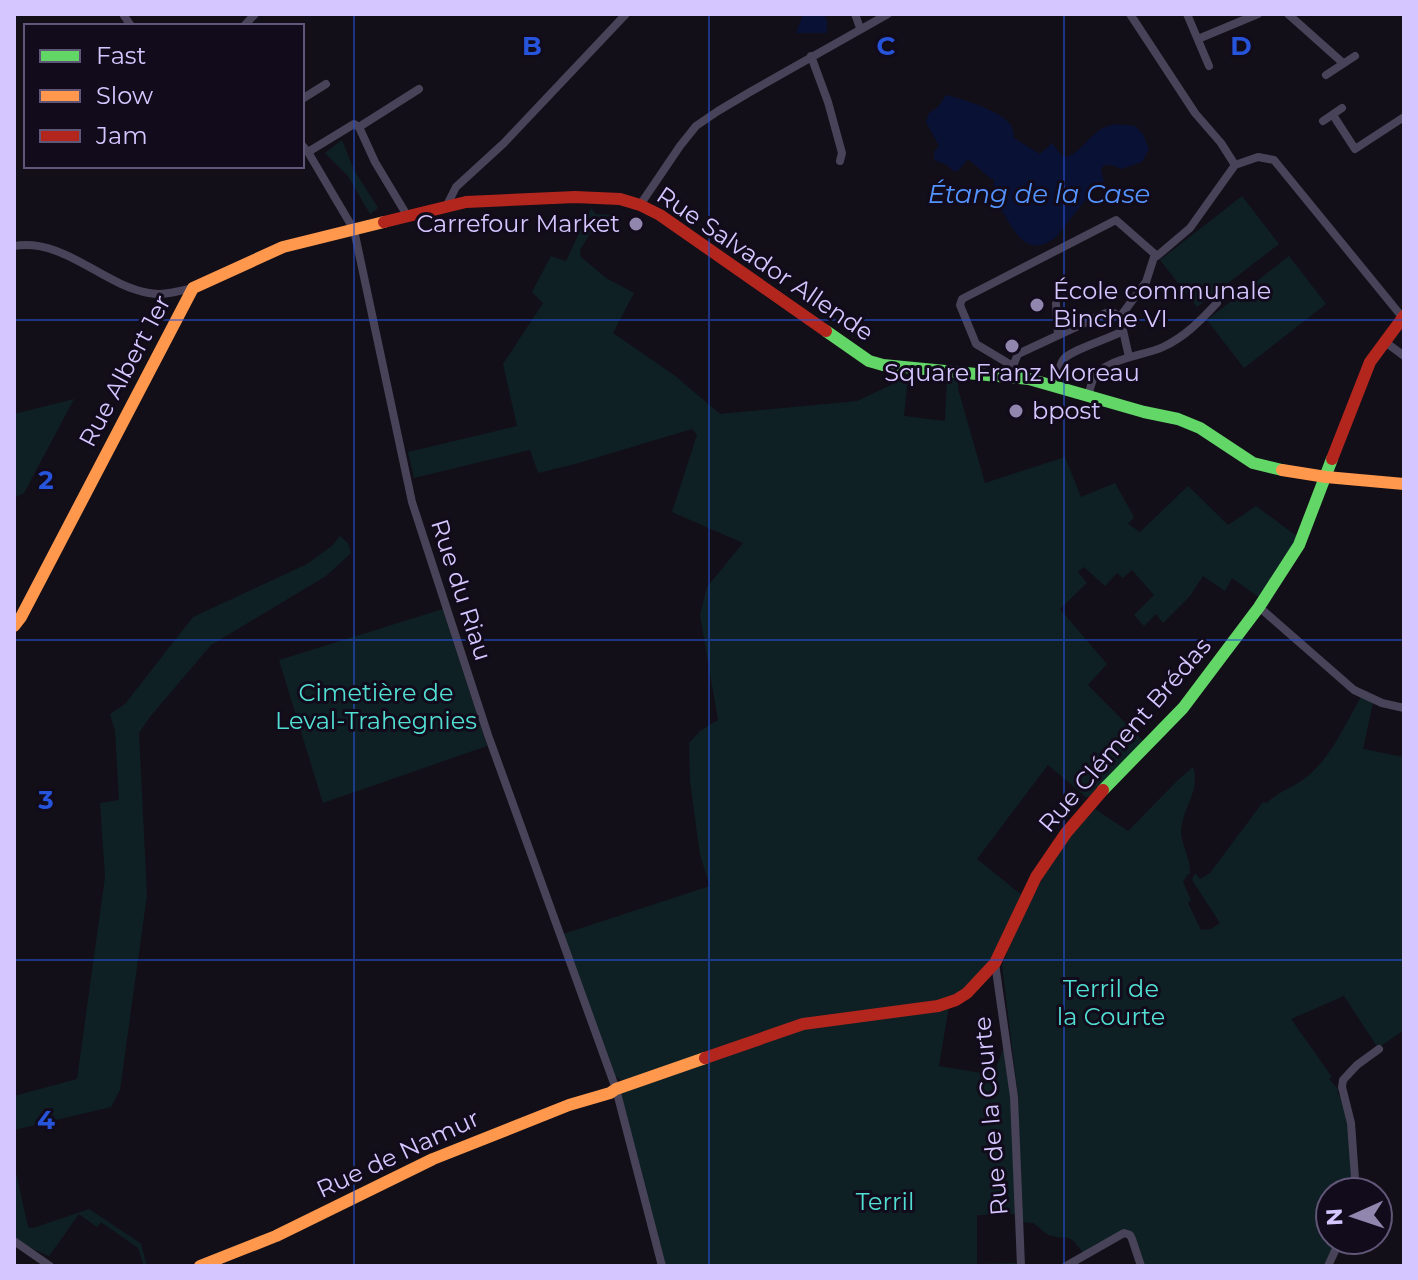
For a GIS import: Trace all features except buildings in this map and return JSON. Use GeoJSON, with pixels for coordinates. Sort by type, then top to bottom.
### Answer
{"type":"FeatureCollection","features":[{"type":"Feature","properties":{"kind":"street"},"geometry":{"type":"LineString","coordinates":[[446,207],[456,187],[504,143],[626,14]]}},
{"type":"Feature","properties":{"kind":"street"},"geometry":{"type":"LineString","coordinates":[[855,14],[860,28]]}},
{"type":"Feature","properties":{"kind":"street"},"geometry":{"type":"LineString","coordinates":[[640,205],[696,126],[811,56],[888,14]]}},
{"type":"Feature","properties":{"kind":"street"},"geometry":{"type":"LineString","coordinates":[[1130,14],[1195,113],[1235,165]]}},
{"type":"Feature","properties":{"kind":"street"},"geometry":{"type":"LineString","coordinates":[[1187,14],[1209,66]]}},
{"type":"Feature","properties":{"kind":"street"},"geometry":{"type":"LineString","coordinates":[[1198,39],[1258,14]]}},
{"type":"Feature","properties":{"kind":"street"},"geometry":{"type":"LineString","coordinates":[[1288,14],[1343,63]]}},
{"type":"Feature","properties":{"kind":"street"},"geometry":{"type":"LineString","coordinates":[[811,56],[828,102],[842,153],[840,161]]}},
{"type":"Feature","properties":{"kind":"street"},"geometry":{"type":"LineString","coordinates":[[1326,75],[1355,56]]}},
{"type":"Feature","properties":{"kind":"street"},"geometry":{"type":"LineString","coordinates":[[304,98],[326,84]]}},
{"type":"Feature","properties":{"kind":"street"},"geometry":{"type":"LineString","coordinates":[[359,127],[419,89]]}},
{"type":"Feature","properties":{"kind":"street"},"geometry":{"type":"LineString","coordinates":[[1323,121],[1342,108]]}},
{"type":"Feature","properties":{"kind":"street"},"geometry":{"type":"LineString","coordinates":[[1333,115],[1355,149],[1404,117]]}},
{"type":"Feature","properties":{"kind":"street"},"geometry":{"type":"LineString","coordinates":[[305,148],[354,124],[359,127],[375,162],[408,217]]}},
{"type":"Feature","properties":{"kind":"street","name":"Rue du Riau"},"geometry":{"type":"LineString","coordinates":[[305,148],[354,230],[412,502],[485,727],[616,1089],[662,1266]]}},
{"type":"Feature","properties":{"kind":"street"},"geometry":{"type":"LineString","coordinates":[[1015,372],[1011,365],[976,344],[960,305],[962,299],[1116,220],[1157,256],[1190,228],[1235,165],[1258,157],[1274,160],[1403,317]]}},
{"type":"Feature","properties":{"kind":"street","name":"Rue Salvador Allende"},"geometry":{"type":"LineString","coordinates":[[354,230],[466,202],[575,197],[620,199],[660,215],[869,361],[901,368],[1015,372],[1088,396],[1178,419],[1200,428],[1261,466],[1326,477],[1404,484]]}},
{"type":"Feature","properties":{"kind":"street","name":"Rue Albert 1er"},"geometry":{"type":"LineString","coordinates":[[16,618],[193,288],[283,247],[354,230]]}},
{"type":"Feature","properties":{"kind":"street"},"geometry":{"type":"LineString","coordinates":[[14,246],[52,248],[128,287],[152,294],[193,288]]}},
{"type":"Feature","properties":{"kind":"street"},"geometry":{"type":"LineString","coordinates":[[1120,317],[1146,282],[1155,254]]}},
{"type":"Feature","properties":{"kind":"street"},"geometry":{"type":"LineString","coordinates":[[1088,396],[1096,375],[1102,369],[1129,357],[1152,352],[1184,335],[1217,303]]}},
{"type":"Feature","properties":{"kind":"street"},"geometry":{"type":"LineString","coordinates":[[1056,304],[1058,335]]}},
{"type":"Feature","properties":{"kind":"street"},"geometry":{"type":"LineString","coordinates":[[1015,372],[1013,363],[1018,354],[1106,313],[1120,317],[1129,357]]}},
{"type":"Feature","properties":{"kind":"street","name":"Rue Clément Brédas"},"geometry":{"type":"LineString","coordinates":[[616,1089],[803,1024],[920,1010],[956,1000],[967,993],[995,963],[1036,877],[1066,833],[1093,800],[1183,708],[1259,607],[1299,545],[1370,362],[1403,317]]}},
{"type":"Feature","properties":{"kind":"street"},"geometry":{"type":"LineString","coordinates":[[1054,386],[1064,357],[1123,331]]}},
{"type":"Feature","properties":{"kind":"street"},"geometry":{"type":"LineString","coordinates":[[1384,341],[1404,356]]}},
{"type":"Feature","properties":{"kind":"street"},"geometry":{"type":"LineString","coordinates":[[1259,607],[1354,690],[1382,703],[1404,708]]}},
{"type":"Feature","properties":{"kind":"street","name":"Rue de la Courte"},"geometry":{"type":"LineString","coordinates":[[995,963],[1014,1097],[1021,1266]]}},
{"type":"Feature","properties":{"kind":"street"},"geometry":{"type":"LineString","coordinates":[[1355,1176],[1351,1123],[1343,1080],[1379,1049]]}},
{"type":"Feature","properties":{"kind":"street","name":"Rue de Namur"},"geometry":{"type":"LineString","coordinates":[[200,1266],[276,1236],[433,1159],[554,1110],[616,1089]]}},
{"type":"Feature","properties":{"kind":"street"},"geometry":{"type":"LineString","coordinates":[[1066,1266],[1078,1263],[1120,1234],[1127,1233],[1141,1266]]}},
{"type":"Feature","properties":{"kind":"street"},"geometry":{"type":"LineString","coordinates":[[14,1241],[50,1266]]}},
{"type":"Feature","properties":{"kind":"green space"},"geometry":{"type":"Polygon","coordinates":[[[342,140],[354,170],[378,208],[370,214],[348,176],[325,153],[342,140]]]}},
{"type":"Feature","properties":{"kind":"green space"},"geometry":{"type":"Polygon","coordinates":[[[1242,196],[1279,244],[1197,307],[1160,260],[1242,196]]]}},
{"type":"Feature","properties":{"kind":"green space"},"geometry":{"type":"Polygon","coordinates":[[[591,208],[596,214],[611,216],[601,223],[597,222],[580,250],[581,257],[606,278],[634,293],[613,333],[674,375],[720,414],[857,401],[893,384],[896,375],[908,376],[904,416],[945,421],[947,378],[958,379],[958,389],[985,483],[1065,457],[1081,497],[1115,483],[1134,517],[1128,524],[1140,532],[1188,486],[1228,525],[1256,506],[1298,537],[1260,598],[1232,578],[1225,591],[1203,576],[1190,596],[1163,623],[1156,614],[1144,626],[1134,615],[1154,595],[1132,570],[1123,578],[1117,573],[1105,586],[1084,567],[1078,572],[1087,583],[1060,609],[1107,664],[1088,685],[1142,740],[1142,746],[1093,797],[1086,797],[1048,765],[977,859],[1023,896],[995,957],[957,997],[803,1022],[622,1081],[615,1076],[563,934],[710,886],[700,855],[690,781],[689,743],[700,731],[718,720],[700,615],[707,587],[743,543],[672,512],[697,435],[692,429],[538,473],[530,450],[414,478],[408,452],[517,426],[503,364],[543,303],[532,292],[551,256],[566,261],[591,208]]]}},
{"type":"Feature","properties":{"kind":"green space"},"geometry":{"type":"Polygon","coordinates":[[[1289,256],[1326,304],[1244,368],[1207,320],[1289,256]]]}},
{"type":"Feature","properties":{"kind":"green space"},"geometry":{"type":"Polygon","coordinates":[[[74,399],[24,493],[14,498],[14,414],[74,399]]]}},
{"type":"Feature","properties":{"kind":"green space"},"geometry":{"type":"Polygon","coordinates":[[[340,536],[348,543],[351,553],[326,576],[211,645],[139,733],[147,895],[120,1090],[111,1107],[14,1130],[14,1096],[77,1079],[105,877],[100,803],[119,800],[115,731],[110,714],[125,704],[193,617],[307,564],[332,546],[340,536]]]}},
{"type":"Feature","properties":{"kind":"green space","name":"Cimetière de Leval-Trahegnies"},"geometry":{"type":"Polygon","coordinates":[[[443,609],[487,746],[323,803],[279,660],[443,609]]]}},
{"type":"Feature","properties":{"kind":"green space","name":"Terril de la Courte"},"geometry":{"type":"Polygon","coordinates":[[[1361,697],[1373,703],[1363,749],[1404,757],[1404,1030],[1378,1048],[1344,996],[1291,1019],[1332,1077],[1329,1079],[1339,1090],[1346,1110],[1353,1176],[1314,1176],[1314,1256],[1331,1256],[1326,1266],[1144,1266],[1131,1233],[1083,1253],[1071,1239],[1049,1235],[1033,1223],[1022,1222],[1018,1097],[1002,965],[1022,917],[1060,849],[1092,807],[1128,831],[1193,767],[1195,783],[1181,830],[1190,868],[1190,874],[1183,882],[1191,900],[1188,903],[1201,930],[1211,929],[1220,923],[1192,880],[1195,873],[1200,879],[1210,873],[1263,802],[1267,803],[1314,771],[1336,741],[1361,697]]]}},
{"type":"Feature","properties":{"kind":"green space","name":"Terril"},"geometry":{"type":"Polygon","coordinates":[[[949,1006],[939,1066],[993,1075],[1004,1048],[1011,1101],[1016,1214],[977,1215],[977,1264],[1016,1263],[1016,1266],[664,1266],[621,1093],[799,1028],[949,1006]]]}},
{"type":"Feature","properties":{"kind":"green space"},"geometry":{"type":"Polygon","coordinates":[[[14,1163],[28,1227],[89,1209],[141,1244],[147,1266],[144,1266],[138,1248],[101,1222],[97,1227],[79,1214],[49,1256],[18,1241],[14,1235],[14,1163]]]}},
{"type":"Feature","properties":{"kind":"water"},"geometry":{"type":"Polygon","coordinates":[[[803,14],[824,14],[827,33],[796,33],[803,14]]]}},
{"type":"Feature","properties":{"kind":"water","name":"Étang de la Case"},"geometry":{"type":"Polygon","coordinates":[[[946,95],[999,115],[1011,125],[1014,138],[1040,154],[1052,143],[1063,157],[1069,156],[1102,129],[1118,124],[1135,126],[1143,134],[1149,149],[1142,162],[1121,169],[1104,165],[1101,170],[1104,181],[1056,237],[1047,243],[1031,245],[1014,230],[996,202],[994,179],[968,159],[958,171],[934,160],[934,152],[939,146],[926,122],[929,113],[938,107],[946,95]]]}},
{"type":"Feature","properties":{"kind":"traffic: fast"},"geometry":{"type":"LineString","coordinates":[[826,331],[869,361],[883,365],[1029,379],[1178,419],[1200,428],[1253,463],[1282,470]]}},
{"type":"Feature","properties":{"kind":"traffic: fast"},"geometry":{"type":"LineString","coordinates":[[1103,790],[1183,708],[1259,607],[1299,545],[1332,459]]}},
{"type":"Feature","properties":{"kind":"traffic: slow"},"geometry":{"type":"LineString","coordinates":[[14,626],[193,288],[283,247],[384,222]]}},
{"type":"Feature","properties":{"kind":"traffic: slow"},"geometry":{"type":"LineString","coordinates":[[1282,470],[1404,484]]}},
{"type":"Feature","properties":{"kind":"traffic: slow"},"geometry":{"type":"LineString","coordinates":[[200,1266],[276,1236],[433,1159],[569,1105],[705,1058]]}},
{"type":"Feature","properties":{"kind":"traffic: jam"},"geometry":{"type":"LineString","coordinates":[[384,222],[466,202],[575,197],[620,199],[660,215],[826,331]]}},
{"type":"Feature","properties":{"kind":"traffic: jam"},"geometry":{"type":"LineString","coordinates":[[1332,459],[1370,362],[1404,316]]}},
{"type":"Feature","properties":{"kind":"traffic: jam"},"geometry":{"type":"LineString","coordinates":[[705,1058],[803,1024],[938,1006],[967,993],[995,963],[1036,877],[1066,833],[1103,790]]}},
{"type":"Feature","properties":{"kind":"place","name":"Carrefour Market"},"geometry":{"type":"Point","coordinates":[636,224]}},
{"type":"Feature","properties":{"kind":"place","name":"École communale Binche VI"},"geometry":{"type":"Point","coordinates":[1037,305]}},
{"type":"Feature","properties":{"kind":"place","name":"Square Franz Moreau"},"geometry":{"type":"Point","coordinates":[1012,346]}},
{"type":"Feature","properties":{"kind":"place","name":"bpost"},"geometry":{"type":"Point","coordinates":[1016,411]}}]}
